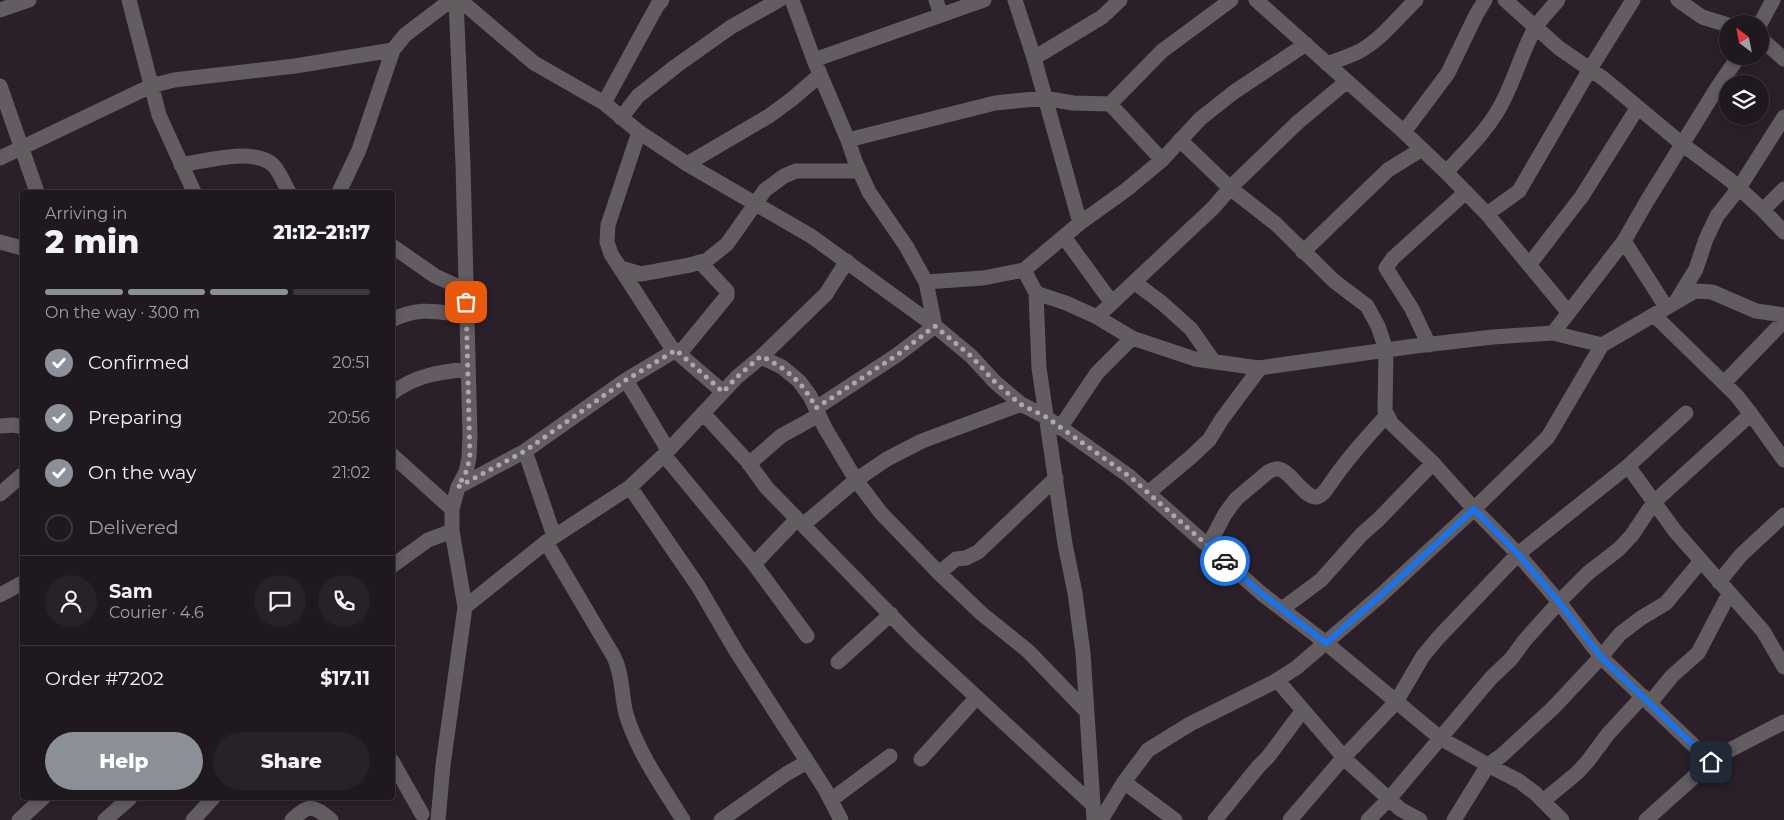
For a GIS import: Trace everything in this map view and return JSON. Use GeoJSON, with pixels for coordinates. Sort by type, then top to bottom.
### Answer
{"type":"FeatureCollection","features":[{"type":"Feature","properties":{"kind":"street"},"geometry":{"type":"LineString","coordinates":[[0,10],[29,0]]}},
{"type":"Feature","properties":{"kind":"street"},"geometry":{"type":"LineString","coordinates":[[129,0],[160,115],[193,190]]}},
{"type":"Feature","properties":{"kind":"street"},"geometry":{"type":"LineString","coordinates":[[340,190],[359,150],[393,50],[405,35],[451,0]]}},
{"type":"Feature","properties":{"kind":"street"},"geometry":{"type":"LineString","coordinates":[[458,0],[534,63],[604,103],[639,132],[687,164],[811,236],[935,326],[971,356],[995,382],[1020,404],[1046,417],[1129,476],[1282,609],[1440,738],[1488,766],[1519,781],[1562,820]]}},
{"type":"Feature","properties":{"kind":"street"},"geometry":{"type":"LineString","coordinates":[[395,768],[418,817],[439,815],[443,765],[465,607],[452,531],[452,509],[458,487],[466,472],[470,458],[458,0]]}},
{"type":"Feature","properties":{"kind":"street"},"geometry":{"type":"LineString","coordinates":[[604,103],[662,0]]}},
{"type":"Feature","properties":{"kind":"street"},"geometry":{"type":"LineString","coordinates":[[622,118],[638,96],[676,66],[731,27],[779,0]]}},
{"type":"Feature","properties":{"kind":"street"},"geometry":{"type":"LineString","coordinates":[[792,0],[859,171],[869,192],[906,246],[926,282],[935,326]]}},
{"type":"Feature","properties":{"kind":"street"},"geometry":{"type":"LineString","coordinates":[[936,0],[941,15]]}},
{"type":"Feature","properties":{"kind":"street"},"geometry":{"type":"LineString","coordinates":[[814,60],[984,0]]}},
{"type":"Feature","properties":{"kind":"street"},"geometry":{"type":"LineString","coordinates":[[1015,0],[1034,58],[1080,223]]}},
{"type":"Feature","properties":{"kind":"street"},"geometry":{"type":"LineString","coordinates":[[1034,58],[1102,18],[1120,0]]}},
{"type":"Feature","properties":{"kind":"street"},"geometry":{"type":"LineString","coordinates":[[1110,104],[1162,51],[1231,0]]}},
{"type":"Feature","properties":{"kind":"street"},"geometry":{"type":"LineString","coordinates":[[1256,0],[1446,172],[1487,214],[1568,312]]}},
{"type":"Feature","properties":{"kind":"street"},"geometry":{"type":"LineString","coordinates":[[1328,64],[1360,51],[1374,41],[1392,26],[1416,0]]}},
{"type":"Feature","properties":{"kind":"street"},"geometry":{"type":"LineString","coordinates":[[1404,132],[1448,73],[1485,0]]}},
{"type":"Feature","properties":{"kind":"street"},"geometry":{"type":"LineString","coordinates":[[1505,0],[1559,48],[1590,69],[1739,188],[1784,232]]}},
{"type":"Feature","properties":{"kind":"street"},"geometry":{"type":"LineString","coordinates":[[1446,172],[1481,135],[1493,117],[1505,98],[1535,28],[1558,0]]}},
{"type":"Feature","properties":{"kind":"street"},"geometry":{"type":"LineString","coordinates":[[1487,214],[1519,191],[1590,69],[1634,0]]}},
{"type":"Feature","properties":{"kind":"street"},"geometry":{"type":"LineString","coordinates":[[1678,0],[1702,17],[1719,22]]}},
{"type":"Feature","properties":{"kind":"street"},"geometry":{"type":"LineString","coordinates":[[1765,15],[1774,0]]}},
{"type":"Feature","properties":{"kind":"street"},"geometry":{"type":"LineString","coordinates":[[926,282],[983,278],[1024,270],[1080,223],[1126,190],[1162,160],[1200,120],[1234,92],[1306,44]]}},
{"type":"Feature","properties":{"kind":"street"},"geometry":{"type":"LineString","coordinates":[[1769,46],[1784,59]]}},
{"type":"Feature","properties":{"kind":"street"},"geometry":{"type":"LineString","coordinates":[[0,158],[151,86],[174,80],[295,66],[393,50]]}},
{"type":"Feature","properties":{"kind":"street"},"geometry":{"type":"LineString","coordinates":[[1553,333],[1624,241],[1682,144],[1733,65]]}},
{"type":"Feature","properties":{"kind":"street"},"geometry":{"type":"LineString","coordinates":[[687,164],[768,116],[792,99],[820,75]]}},
{"type":"Feature","properties":{"kind":"street"},"geometry":{"type":"LineString","coordinates":[[1097,317],[1213,208],[1230,188],[1297,123],[1346,82]]}},
{"type":"Feature","properties":{"kind":"street"},"geometry":{"type":"LineString","coordinates":[[0,86],[36,190]]}},
{"type":"Feature","properties":{"kind":"street"},"geometry":{"type":"LineString","coordinates":[[848,140],[995,103],[1044,98],[1073,103],[1110,104],[1162,160]]}},
{"type":"Feature","properties":{"kind":"street"},"geometry":{"type":"LineString","coordinates":[[1529,265],[1582,196],[1638,107]]}},
{"type":"Feature","properties":{"kind":"street"},"geometry":{"type":"LineString","coordinates":[[1665,308],[1696,269],[1706,239],[1717,216],[1739,188],[1784,117]]}},
{"type":"Feature","properties":{"kind":"street"},"geometry":{"type":"LineString","coordinates":[[639,132],[608,225],[607,242],[611,254],[667,342],[723,392]]}},
{"type":"Feature","properties":{"kind":"street"},"geometry":{"type":"LineString","coordinates":[[1180,140],[1230,188],[1276,224],[1334,281],[1371,310],[1386,350],[1385,411],[1392,424],[1433,463],[1518,554],[1559,602],[1601,657],[1711,762]]}},
{"type":"Feature","properties":{"kind":"street"},"geometry":{"type":"LineString","coordinates":[[1303,252],[1388,170],[1422,150]]}},
{"type":"Feature","properties":{"kind":"street"},"geometry":{"type":"LineString","coordinates":[[181,165],[240,155],[267,161],[275,167],[288,190]]}},
{"type":"Feature","properties":{"kind":"street"},"geometry":{"type":"LineString","coordinates":[[620,268],[641,274],[707,260],[727,244],[756,203],[774,182],[796,171],[859,171]]}},
{"type":"Feature","properties":{"kind":"street"},"geometry":{"type":"LineString","coordinates":[[1763,210],[1784,189]]}},
{"type":"Feature","properties":{"kind":"street"},"geometry":{"type":"LineString","coordinates":[[1428,344],[1412,309],[1386,268],[1393,258],[1433,224],[1466,192]]}},
{"type":"Feature","properties":{"kind":"street"},"geometry":{"type":"LineString","coordinates":[[1064,237],[1112,303]]}},
{"type":"Feature","properties":{"kind":"street"},"geometry":{"type":"LineString","coordinates":[[1624,241],[1665,308],[1751,414],[1784,460]]}},
{"type":"Feature","properties":{"kind":"street"},"geometry":{"type":"LineString","coordinates":[[0,255],[12,245]]}},
{"type":"Feature","properties":{"kind":"street"},"geometry":{"type":"LineString","coordinates":[[395,248],[435,276],[466,290]]}},
{"type":"Feature","properties":{"kind":"street"},"geometry":{"type":"LineString","coordinates":[[465,607],[550,539],[630,487],[737,377],[826,294],[847,261]]}},
{"type":"Feature","properties":{"kind":"street"},"geometry":{"type":"LineString","coordinates":[[458,487],[525,451],[626,380],[678,352],[728,296],[727,291],[700,262]]}},
{"type":"Feature","properties":{"kind":"street"},"geometry":{"type":"LineString","coordinates":[[1024,270],[1036,293],[1039,368],[1065,544],[1075,593],[1082,653],[1094,820]]}},
{"type":"Feature","properties":{"kind":"street"},"geometry":{"type":"LineString","coordinates":[[1134,282],[1162,303],[1191,329],[1214,362]]}},
{"type":"Feature","properties":{"kind":"street"},"geometry":{"type":"LineString","coordinates":[[1101,820],[1124,782],[1148,750],[1190,724],[1277,680],[1296,668],[1380,596],[1474,509],[1548,437],[1602,345],[1695,291],[1712,292],[1756,311],[1784,315]]}},
{"type":"Feature","properties":{"kind":"street"},"geometry":{"type":"LineString","coordinates":[[1036,293],[1066,303],[1097,317],[1132,338],[1195,359],[1260,368],[1428,344],[1493,337],[1553,333],[1602,345]]}},
{"type":"Feature","properties":{"kind":"street"},"geometry":{"type":"LineString","coordinates":[[395,318],[406,313],[424,310],[466,314]]}},
{"type":"Feature","properties":{"kind":"street"},"geometry":{"type":"LineString","coordinates":[[1724,383],[1784,321]]}},
{"type":"Feature","properties":{"kind":"street"},"geometry":{"type":"LineString","coordinates":[[749,464],[781,436],[890,360],[935,326]]}},
{"type":"Feature","properties":{"kind":"street"},"geometry":{"type":"LineString","coordinates":[[1060,428],[1097,374],[1132,338]]}},
{"type":"Feature","properties":{"kind":"street"},"geometry":{"type":"LineString","coordinates":[[761,356],[782,367],[799,381],[818,411],[824,428],[856,480],[881,513],[939,573],[982,614],[1028,652],[1086,711]]}},
{"type":"Feature","properties":{"kind":"street"},"geometry":{"type":"LineString","coordinates":[[1148,493],[1209,440],[1222,419],[1260,368]]}},
{"type":"Feature","properties":{"kind":"street"},"geometry":{"type":"LineString","coordinates":[[395,391],[414,379],[434,373],[468,370]]}},
{"type":"Feature","properties":{"kind":"street"},"geometry":{"type":"LineString","coordinates":[[626,380],[666,452],[754,564],[807,636]]}},
{"type":"Feature","properties":{"kind":"street"},"geometry":{"type":"LineString","coordinates":[[754,564],[800,522],[887,459],[922,441],[1020,404]]}},
{"type":"Feature","properties":{"kind":"street"},"geometry":{"type":"LineString","coordinates":[[704,413],[749,464],[766,487],[915,640],[1092,804]]}},
{"type":"Feature","properties":{"kind":"street"},"geometry":{"type":"LineString","coordinates":[[1290,820],[1344,757],[1396,702],[1429,648],[1518,554],[1628,466],[1686,413]]}},
{"type":"Feature","properties":{"kind":"street"},"geometry":{"type":"LineString","coordinates":[[1208,546],[1225,514],[1236,499],[1274,469],[1279,469],[1288,475],[1310,495],[1316,497],[1320,495],[1347,459],[1387,414]]}},
{"type":"Feature","properties":{"kind":"street"},"geometry":{"type":"LineString","coordinates":[[1368,820],[1389,799],[1491,678],[1511,659],[1525,640],[1559,602],[1588,573],[1619,549],[1632,535],[1654,502],[1751,414]]}},
{"type":"Feature","properties":{"kind":"street"},"geometry":{"type":"LineString","coordinates":[[0,426],[20,426]]}},
{"type":"Feature","properties":{"kind":"street"},"geometry":{"type":"LineString","coordinates":[[525,451],[550,539],[620,670],[626,712],[634,736],[644,757],[683,820]]}},
{"type":"Feature","properties":{"kind":"street"},"geometry":{"type":"LineString","coordinates":[[395,458],[452,509]]}},
{"type":"Feature","properties":{"kind":"street"},"geometry":{"type":"LineString","coordinates":[[1282,609],[1321,580],[1362,534],[1433,463]]}},
{"type":"Feature","properties":{"kind":"street"},"geometry":{"type":"LineString","coordinates":[[1628,466],[1675,531],[1763,631],[1782,658]]}},
{"type":"Feature","properties":{"kind":"street"},"geometry":{"type":"LineString","coordinates":[[0,494],[20,477]]}},
{"type":"Feature","properties":{"kind":"street"},"geometry":{"type":"LineString","coordinates":[[939,573],[956,559],[966,558],[978,552],[1056,478]]}},
{"type":"Feature","properties":{"kind":"street"},"geometry":{"type":"LineString","coordinates":[[630,487],[698,586],[736,651],[831,800],[841,820]]}},
{"type":"Feature","properties":{"kind":"street"},"geometry":{"type":"LineString","coordinates":[[1543,801],[1588,762],[1608,734],[1698,653],[1724,588],[1741,555],[1784,516]]}},
{"type":"Feature","properties":{"kind":"street"},"geometry":{"type":"LineString","coordinates":[[395,564],[428,540],[452,531]]}},
{"type":"Feature","properties":{"kind":"street"},"geometry":{"type":"LineString","coordinates":[[1454,820],[1488,766],[1554,708],[1620,634],[1641,618],[1666,603],[1701,561]]}},
{"type":"Feature","properties":{"kind":"street"},"geometry":{"type":"LineString","coordinates":[[0,595],[20,584]]}},
{"type":"Feature","properties":{"kind":"street"},"geometry":{"type":"LineString","coordinates":[[838,662],[891,614]]}},
{"type":"Feature","properties":{"kind":"street"},"geometry":{"type":"LineString","coordinates":[[1277,680],[1344,757],[1407,814],[1420,820]]}},
{"type":"Feature","properties":{"kind":"street"},"geometry":{"type":"LineString","coordinates":[[921,759],[977,697]]}},
{"type":"Feature","properties":{"kind":"street"},"geometry":{"type":"LineString","coordinates":[[1215,820],[1268,757],[1303,710]]}},
{"type":"Feature","properties":{"kind":"street"},"geometry":{"type":"LineString","coordinates":[[1646,820],[1722,754],[1784,722]]}},
{"type":"Feature","properties":{"kind":"street"},"geometry":{"type":"LineString","coordinates":[[831,800],[890,756]]}},
{"type":"Feature","properties":{"kind":"street"},"geometry":{"type":"LineString","coordinates":[[721,820],[786,774],[807,762]]}},
{"type":"Feature","properties":{"kind":"street"},"geometry":{"type":"LineString","coordinates":[[1124,782],[1175,820]]}},
{"type":"Feature","properties":{"kind":"street"},"geometry":{"type":"LineString","coordinates":[[19,820],[41,800]]}},
{"type":"Feature","properties":{"kind":"street"},"geometry":{"type":"LineString","coordinates":[[105,820],[128,800]]}},
{"type":"Feature","properties":{"kind":"street"},"geometry":{"type":"LineString","coordinates":[[193,820],[210,800]]}},
{"type":"Feature","properties":{"kind":"street"},"geometry":{"type":"LineString","coordinates":[[292,820],[302,811],[314,807],[331,820]]}},
{"type":"Feature","properties":{"kind":"way so far"},"geometry":{"type":"LineString","coordinates":[[466,302],[470,458],[466,472],[458,487],[525,451],[626,380],[676,350],[723,392],[761,356],[782,367],[799,381],[816,408],[897,355],[935,326],[971,356],[995,382],[1020,404],[1046,417],[1129,476],[1225,561]]}},
{"type":"Feature","properties":{"kind":"route"},"geometry":{"type":"LineString","coordinates":[[1225,561],[1262,594],[1326,643],[1474,509],[1518,554],[1559,602],[1601,657],[1711,762]]}}]}
